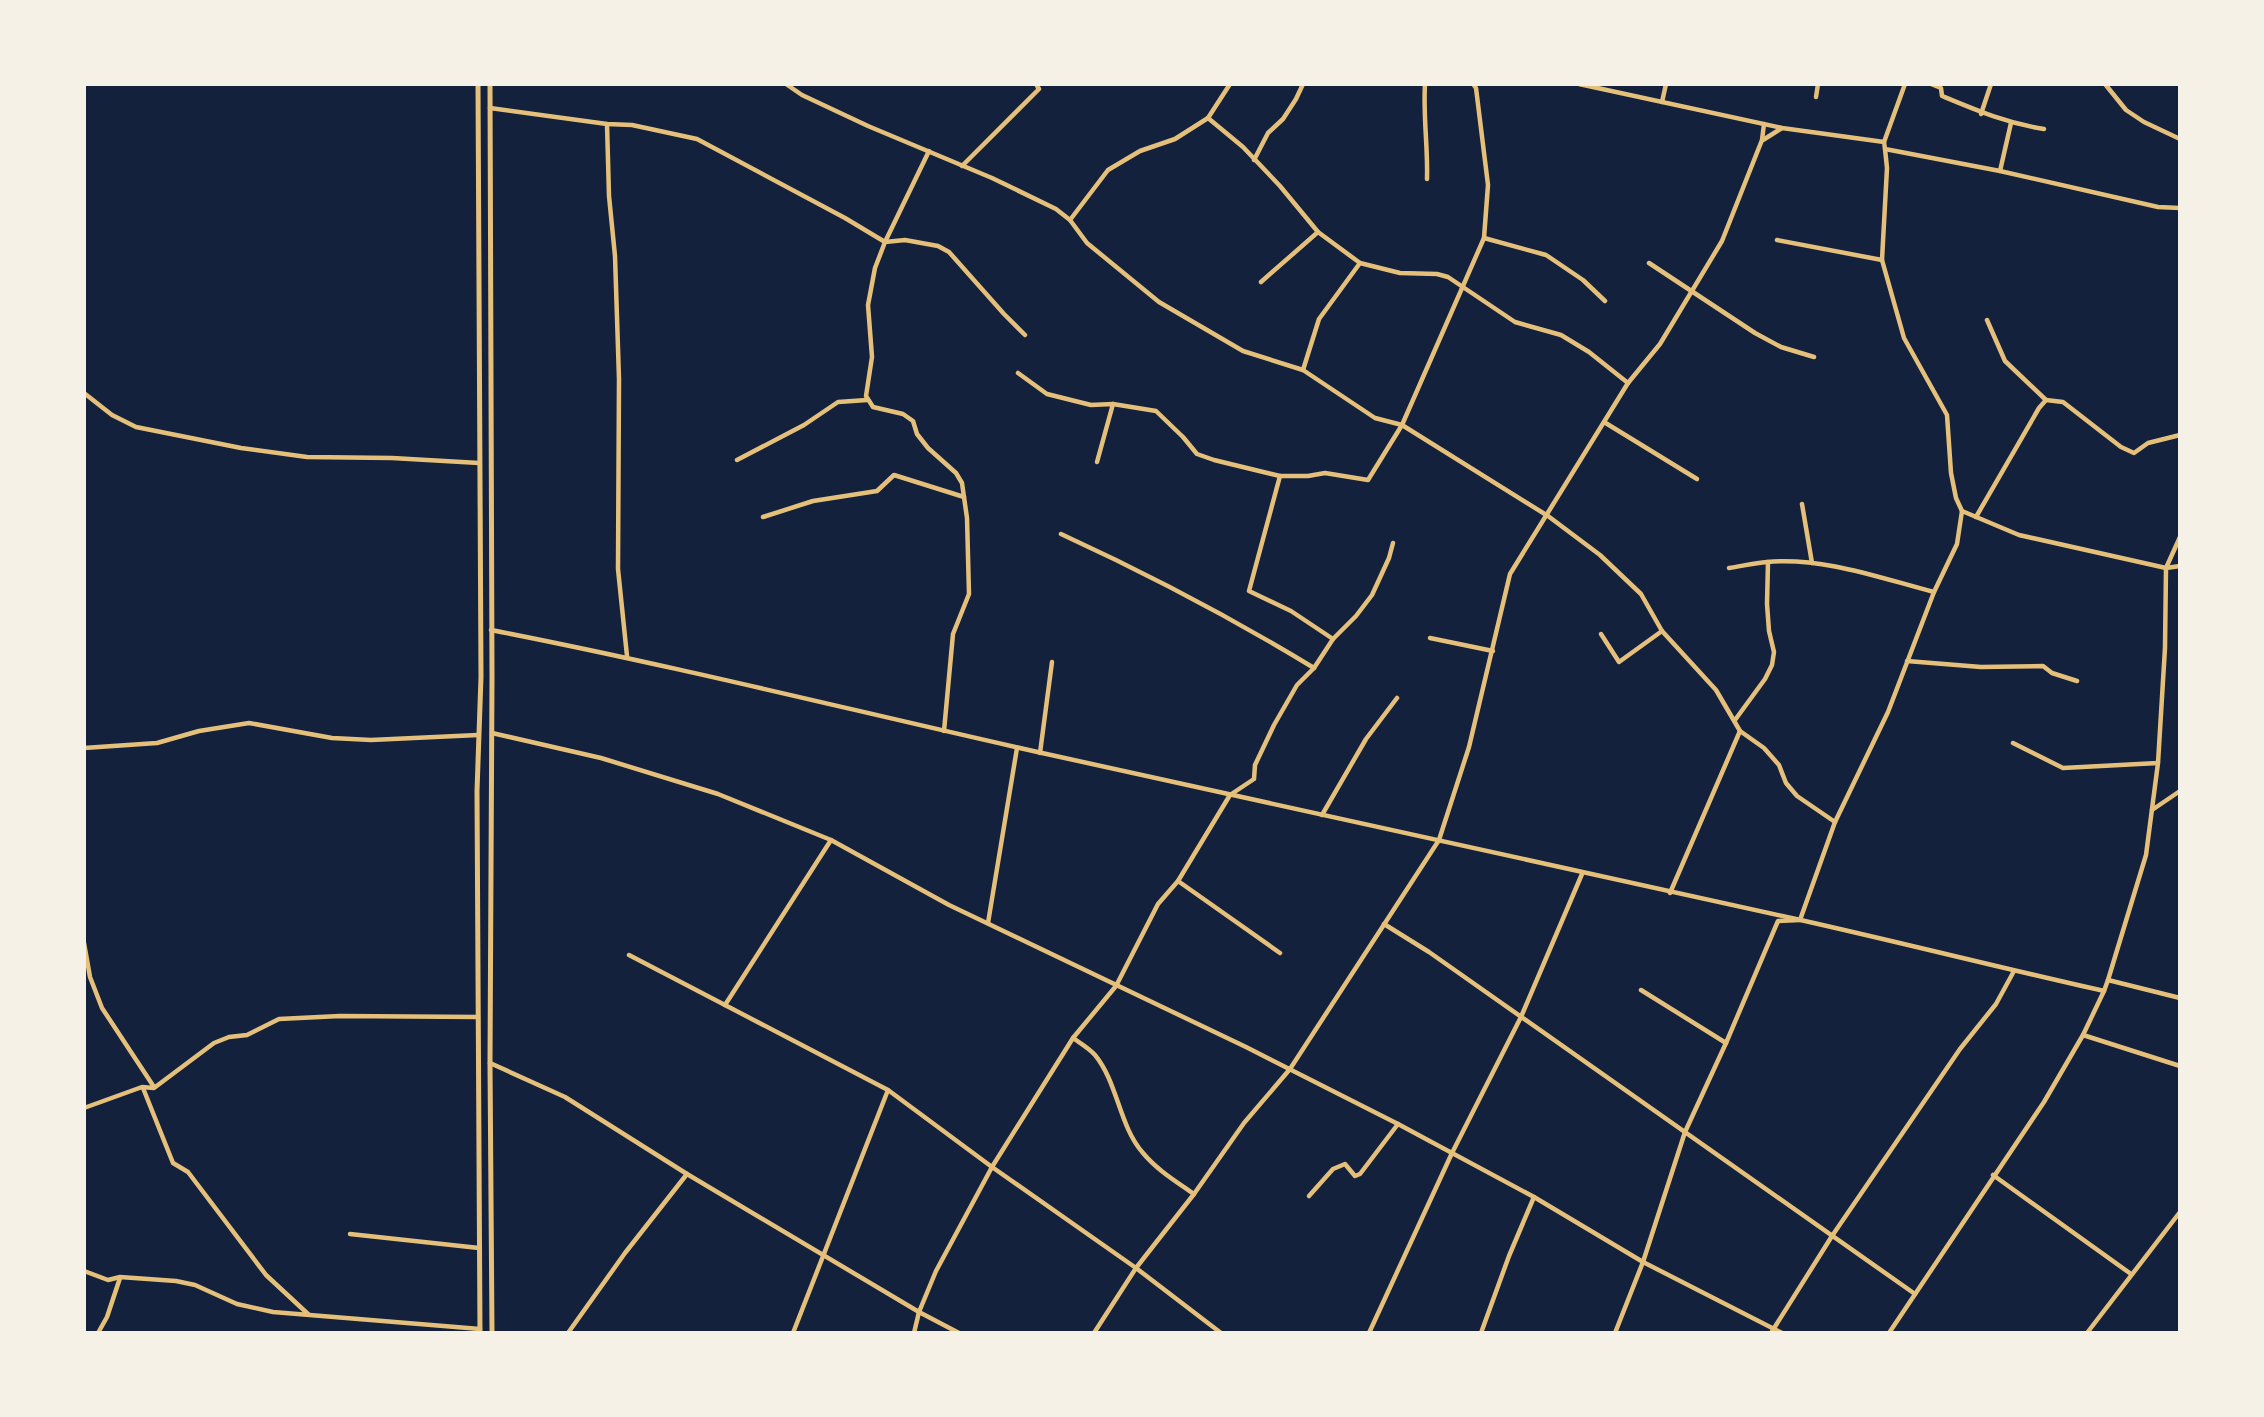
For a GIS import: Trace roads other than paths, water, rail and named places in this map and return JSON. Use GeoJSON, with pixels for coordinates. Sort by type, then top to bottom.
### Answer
{"type":"FeatureCollection","features":[{"type":"Feature","properties":{"kind":"street"},"geometry":{"type":"LineString","coordinates":[[84,1270],[108,1280],[120,1277],[176,1280],[195,1285],[237,1304],[273,1312],[480,1331],[477,791],[481,677],[478,84]]}},
{"type":"Feature","properties":{"kind":"street"},"geometry":{"type":"LineString","coordinates":[[490,84],[492,1333]]}},
{"type":"Feature","properties":{"kind":"street"},"geometry":{"type":"LineString","coordinates":[[786,84],[802,95],[868,126],[1056,209],[1070,219],[1087,243],[1159,302],[1243,351],[1303,370],[1375,418],[1402,425],[1548,516],[1600,555],[1641,594],[1662,631],[1716,690],[1740,731],[1764,748],[1779,765],[1786,783],[1797,796],[1835,822]]}},
{"type":"Feature","properties":{"kind":"street"},"geometry":{"type":"LineString","coordinates":[[962,166],[1039,89],[1036,84]]}},
{"type":"Feature","properties":{"kind":"street"},"geometry":{"type":"LineString","coordinates":[[1070,219],[1108,170],[1140,150],[1175,139],[1208,118],[1230,84]]}},
{"type":"Feature","properties":{"kind":"street"},"geometry":{"type":"LineString","coordinates":[[1254,160],[1268,134],[1283,119],[1303,84]]}},
{"type":"Feature","properties":{"kind":"street"},"geometry":{"type":"LineString","coordinates":[[1425,84],[1423,115],[1428,150],[1427,179]]}},
{"type":"Feature","properties":{"kind":"street"},"geometry":{"type":"LineString","coordinates":[[1018,373],[1046,394],[1091,405],[1113,404],[1156,411],[1197,454],[1280,476],[1325,473],[1368,480],[1402,425],[1463,289],[1472,260],[1484,238],[1488,185],[1474,86],[1481,84]]}},
{"type":"Feature","properties":{"kind":"street"},"geometry":{"type":"LineString","coordinates":[[1579,84],[1782,128],[1884,142]]}},
{"type":"Feature","properties":{"kind":"street"},"geometry":{"type":"LineString","coordinates":[[1662,102],[1667,84]]}},
{"type":"Feature","properties":{"kind":"street"},"geometry":{"type":"LineString","coordinates":[[1816,97],[1818,84]]}},
{"type":"Feature","properties":{"kind":"street"},"geometry":{"type":"LineString","coordinates":[[1800,920],[1835,822],[1888,712],[1956,544],[1962,511],[1956,498],[1951,473],[1947,415],[1904,338],[1882,260],[1887,168],[1884,142],[1905,84]]}},
{"type":"Feature","properties":{"kind":"street"},"geometry":{"type":"LineString","coordinates":[[1931,84],[1941,88],[1942,96],[1981,114],[2044,130]]}},
{"type":"Feature","properties":{"kind":"street"},"geometry":{"type":"LineString","coordinates":[[1981,114],[1991,84]]}},
{"type":"Feature","properties":{"kind":"street"},"geometry":{"type":"LineString","coordinates":[[2105,84],[2126,110],[2180,139]]}},
{"type":"Feature","properties":{"kind":"street"},"geometry":{"type":"LineString","coordinates":[[490,108],[632,125],[697,139],[885,242],[905,240],[938,246],[949,252],[1026,335]]}},
{"type":"Feature","properties":{"kind":"street"},"geometry":{"type":"LineString","coordinates":[[1208,118],[1244,147],[1318,232],[1360,262],[1400,273],[1448,277],[1515,322],[1561,335],[1589,352],[1628,383]]}},
{"type":"Feature","properties":{"kind":"street"},"geometry":{"type":"LineString","coordinates":[[2000,171],[2011,123]]}},
{"type":"Feature","properties":{"kind":"street"},"geometry":{"type":"LineString","coordinates":[[607,124],[619,379],[618,569],[627,656]]}},
{"type":"Feature","properties":{"kind":"street"},"geometry":{"type":"LineString","coordinates":[[1094,1333],[1136,1268],[1244,1124],[1290,1069],[1439,840],[1469,747],[1510,574],[1628,383],[1660,344],[1722,241],[1762,140],[1764,124]]}},
{"type":"Feature","properties":{"kind":"street"},"geometry":{"type":"LineString","coordinates":[[1762,140],[1782,128]]}},
{"type":"Feature","properties":{"kind":"street"},"geometry":{"type":"LineString","coordinates":[[1885,149],[2000,171],[2158,207],[2180,208]]}},
{"type":"Feature","properties":{"kind":"street"},"geometry":{"type":"LineString","coordinates":[[929,151],[875,268],[869,305],[872,357],[866,396],[873,407],[903,414],[913,421],[917,434],[928,448],[956,473],[965,498],[969,594],[953,634],[944,731]]}},
{"type":"Feature","properties":{"kind":"street"},"geometry":{"type":"LineString","coordinates":[[1261,282],[1318,232]]}},
{"type":"Feature","properties":{"kind":"street"},"geometry":{"type":"LineString","coordinates":[[1484,238],[1546,255],[1583,280],[1605,301]]}},
{"type":"Feature","properties":{"kind":"street"},"geometry":{"type":"LineString","coordinates":[[1777,240],[1882,260]]}},
{"type":"Feature","properties":{"kind":"street"},"geometry":{"type":"LineString","coordinates":[[1303,370],[1319,319],[1360,262]]}},
{"type":"Feature","properties":{"kind":"street"},"geometry":{"type":"LineString","coordinates":[[1649,263],[1755,332],[1782,347],[1814,356]]}},
{"type":"Feature","properties":{"kind":"street"},"geometry":{"type":"LineString","coordinates":[[1987,320],[2006,361],[2046,401],[2063,402],[2121,447],[2134,453],[2148,443],[2180,435]]}},
{"type":"Feature","properties":{"kind":"street"},"geometry":{"type":"LineString","coordinates":[[84,393],[112,415],[136,427],[241,448],[307,457],[479,463]]}},
{"type":"Feature","properties":{"kind":"street"},"geometry":{"type":"LineString","coordinates":[[737,460],[804,425],[838,402],[867,400]]}},
{"type":"Feature","properties":{"kind":"street"},"geometry":{"type":"LineString","coordinates":[[1976,517],[2039,408],[2046,401]]}},
{"type":"Feature","properties":{"kind":"street"},"geometry":{"type":"LineString","coordinates":[[1097,462],[1113,404]]}},
{"type":"Feature","properties":{"kind":"street"},"geometry":{"type":"LineString","coordinates":[[1604,422],[1697,480]]}},
{"type":"Feature","properties":{"kind":"street"},"geometry":{"type":"LineString","coordinates":[[763,517],[813,501],[877,491],[894,475],[965,498]]}},
{"type":"Feature","properties":{"kind":"street"},"geometry":{"type":"LineString","coordinates":[[1280,476],[1249,591],[1291,611],[1333,639]]}},
{"type":"Feature","properties":{"kind":"street"},"geometry":{"type":"LineString","coordinates":[[1802,504],[1812,563]]}},
{"type":"Feature","properties":{"kind":"street"},"geometry":{"type":"LineString","coordinates":[[1962,511],[2019,534],[2166,568],[2180,566]]}},
{"type":"Feature","properties":{"kind":"street"},"geometry":{"type":"LineString","coordinates":[[1061,534],[1177,590],[1257,633],[1314,668]]}},
{"type":"Feature","properties":{"kind":"street"},"geometry":{"type":"LineString","coordinates":[[1889,1333],[2044,1102],[2083,1035],[2104,991],[2146,855],[2158,763],[2165,648],[2166,568],[2180,537]]}},
{"type":"Feature","properties":{"kind":"street"},"geometry":{"type":"LineString","coordinates":[[914,1333],[919,1312],[936,1271],[992,1167],[1073,1038],[1116,986],[1158,904],[1178,881],[1230,795],[1254,779],[1255,765],[1297,685],[1314,668],[1333,639],[1372,595],[1393,543]]}},
{"type":"Feature","properties":{"kind":"street"},"geometry":{"type":"LineString","coordinates":[[1729,568],[1768,562],[1812,563],[1850,570],[1934,593]]}},
{"type":"Feature","properties":{"kind":"street"},"geometry":{"type":"LineString","coordinates":[[1735,720],[1772,665],[1774,652],[1767,604],[1768,562]]}},
{"type":"Feature","properties":{"kind":"street"},"geometry":{"type":"LineString","coordinates":[[491,630],[627,656],[944,731],[1800,920],[2104,991]]}},
{"type":"Feature","properties":{"kind":"street"},"geometry":{"type":"LineString","coordinates":[[1601,634],[1619,662],[1662,631]]}},
{"type":"Feature","properties":{"kind":"street"},"geometry":{"type":"LineString","coordinates":[[1430,638],[1493,651]]}},
{"type":"Feature","properties":{"kind":"street"},"geometry":{"type":"LineString","coordinates":[[1907,661],[1981,667],[2043,666],[2052,673],[2077,681]]}},
{"type":"Feature","properties":{"kind":"street"},"geometry":{"type":"LineString","coordinates":[[1040,752],[1052,662]]}},
{"type":"Feature","properties":{"kind":"street"},"geometry":{"type":"LineString","coordinates":[[1322,815],[1366,739],[1397,698]]}},
{"type":"Feature","properties":{"kind":"street"},"geometry":{"type":"LineString","coordinates":[[84,748],[157,743],[199,731],[249,723],[291,732],[371,740],[478,735]]}},
{"type":"Feature","properties":{"kind":"street"},"geometry":{"type":"LineString","coordinates":[[1671,893],[1740,731]]}},
{"type":"Feature","properties":{"kind":"street"},"geometry":{"type":"LineString","coordinates":[[492,733],[601,758],[718,794],[831,840],[903,881],[1398,1124],[1534,1197],[1643,1262],[1772,1331],[1782,1333]]}},
{"type":"Feature","properties":{"kind":"street"},"geometry":{"type":"LineString","coordinates":[[2013,743],[2063,768],[2158,763]]}},
{"type":"Feature","properties":{"kind":"street"},"geometry":{"type":"LineString","coordinates":[[988,923],[1017,747]]}},
{"type":"Feature","properties":{"kind":"street"},"geometry":{"type":"LineString","coordinates":[[477,791],[490,792]]}},
{"type":"Feature","properties":{"kind":"street"},"geometry":{"type":"LineString","coordinates":[[2152,810],[2180,791]]}},
{"type":"Feature","properties":{"kind":"street"},"geometry":{"type":"LineString","coordinates":[[725,1005],[831,840]]}},
{"type":"Feature","properties":{"kind":"street"},"geometry":{"type":"LineString","coordinates":[[1368,1333],[1452,1153],[1521,1017],[1582,874]]}},
{"type":"Feature","properties":{"kind":"street"},"geometry":{"type":"LineString","coordinates":[[1178,881],[1280,953]]}},
{"type":"Feature","properties":{"kind":"street"},"geometry":{"type":"LineString","coordinates":[[1615,1333],[1643,1262],[1685,1132],[1778,921],[1800,920]]}},
{"type":"Feature","properties":{"kind":"street"},"geometry":{"type":"LineString","coordinates":[[1384,924],[1429,952],[1915,1294]]}},
{"type":"Feature","properties":{"kind":"street"},"geometry":{"type":"LineString","coordinates":[[84,943],[90,977],[102,1008],[154,1088]]}},
{"type":"Feature","properties":{"kind":"street"},"geometry":{"type":"LineString","coordinates":[[628,956],[888,1090],[1136,1268],[1220,1333]]}},
{"type":"Feature","properties":{"kind":"street"},"geometry":{"type":"LineString","coordinates":[[1772,1331],[1832,1236],[1961,1049],[1996,1003],[2014,971]]}},
{"type":"Feature","properties":{"kind":"street"},"geometry":{"type":"LineString","coordinates":[[2108,980],[2180,998]]}},
{"type":"Feature","properties":{"kind":"street"},"geometry":{"type":"LineString","coordinates":[[1641,990],[1726,1043]]}},
{"type":"Feature","properties":{"kind":"street"},"geometry":{"type":"LineString","coordinates":[[84,1108],[142,1087],[154,1088],[214,1043],[229,1037],[247,1035],[279,1019],[340,1016],[478,1017]]}},
{"type":"Feature","properties":{"kind":"street"},"geometry":{"type":"LineString","coordinates":[[2083,1035],[2180,1066]]}},
{"type":"Feature","properties":{"kind":"street"},"geometry":{"type":"LineString","coordinates":[[1073,1038],[1097,1057],[1142,1153],[1194,1194]]}},
{"type":"Feature","properties":{"kind":"street"},"geometry":{"type":"LineString","coordinates":[[490,1063],[565,1097],[687,1174],[959,1333]]}},
{"type":"Feature","properties":{"kind":"street"},"geometry":{"type":"LineString","coordinates":[[142,1087],[173,1163],[188,1172],[266,1275],[309,1315]]}},
{"type":"Feature","properties":{"kind":"street"},"geometry":{"type":"LineString","coordinates":[[793,1333],[888,1090]]}},
{"type":"Feature","properties":{"kind":"street"},"geometry":{"type":"LineString","coordinates":[[1309,1196],[1333,1169],[1345,1164],[1355,1176],[1360,1174],[1398,1124]]}},
{"type":"Feature","properties":{"kind":"street"},"geometry":{"type":"LineString","coordinates":[[569,1333],[625,1253],[687,1174]]}},
{"type":"Feature","properties":{"kind":"street"},"geometry":{"type":"LineString","coordinates":[[1993,1175],[2132,1274]]}},
{"type":"Feature","properties":{"kind":"street"},"geometry":{"type":"LineString","coordinates":[[1481,1333],[1534,1197]]}},
{"type":"Feature","properties":{"kind":"street"},"geometry":{"type":"LineString","coordinates":[[2087,1333],[2180,1212]]}},
{"type":"Feature","properties":{"kind":"street"},"geometry":{"type":"LineString","coordinates":[[350,1234],[479,1248]]}},
{"type":"Feature","properties":{"kind":"street"},"geometry":{"type":"LineString","coordinates":[[98,1333],[107,1317],[120,1277]]}}]}
